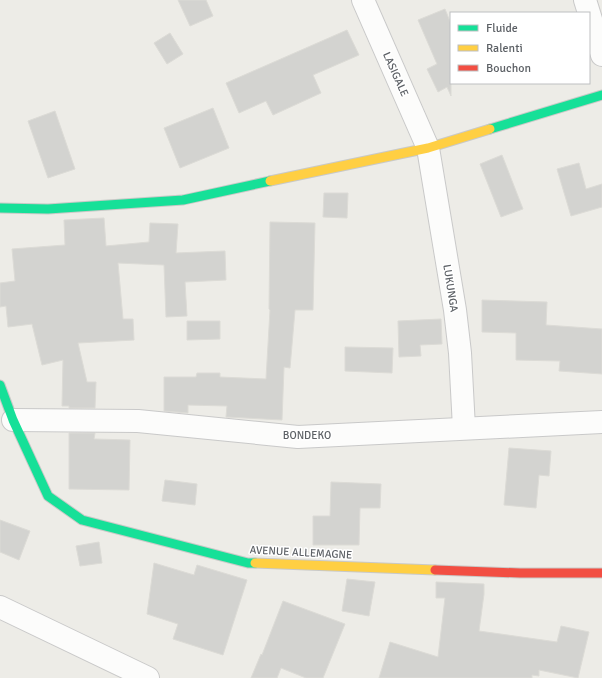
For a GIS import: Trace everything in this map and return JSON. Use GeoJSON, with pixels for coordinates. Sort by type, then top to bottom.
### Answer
{"type":"FeatureCollection","features":[{"type":"Feature","properties":{"kind":"street","name":"LASIGALE"},"geometry":{"type":"LineString","coordinates":[[363,0],[428,148]]}},
{"type":"Feature","properties":{"kind":"street"},"geometry":{"type":"LineString","coordinates":[[585,0],[589,12]]}},
{"type":"Feature","properties":{"kind":"street"},"geometry":{"type":"LineString","coordinates":[[590,16],[602,55]]}},
{"type":"Feature","properties":{"kind":"street"},"geometry":{"type":"LineString","coordinates":[[0,208],[48,209],[183,200],[428,148],[602,95]]}},
{"type":"Feature","properties":{"kind":"street","name":"LUKUNGA"},"geometry":{"type":"LineString","coordinates":[[428,148],[455,310],[460,352],[464,428]]}},
{"type":"Feature","properties":{"kind":"street","name":"AVENUE ALLEMAGNE"},"geometry":{"type":"LineString","coordinates":[[0,385],[13,420],[48,496],[82,520],[248,563],[520,573],[602,573]]}},
{"type":"Feature","properties":{"kind":"street","name":"BONDEKO"},"geometry":{"type":"LineString","coordinates":[[13,420],[138,421],[298,437],[602,422]]}},
{"type":"Feature","properties":{"kind":"street"},"geometry":{"type":"LineString","coordinates":[[0,607],[148,678]]}},
{"type":"Feature","properties":{"kind":"building"},"geometry":{"type":"Polygon","coordinates":[[[178,0],[206,0],[213,16],[190,26],[178,0]]]}},
{"type":"Feature","properties":{"kind":"building"},"geometry":{"type":"Polygon","coordinates":[[[445,9],[450,22],[451,96],[447,87],[438,92],[427,69],[437,64],[418,20],[445,9]]]}},
{"type":"Feature","properties":{"kind":"building"},"geometry":{"type":"Polygon","coordinates":[[[347,30],[359,55],[313,75],[321,93],[273,115],[266,101],[239,113],[226,83],[347,30]]]}},
{"type":"Feature","properties":{"kind":"building"},"geometry":{"type":"Polygon","coordinates":[[[170,33],[183,54],[167,64],[154,43],[170,33]]]}},
{"type":"Feature","properties":{"kind":"building"},"geometry":{"type":"Polygon","coordinates":[[[213,108],[229,148],[180,168],[164,128],[213,108]]]}},
{"type":"Feature","properties":{"kind":"building"},"geometry":{"type":"Polygon","coordinates":[[[55,111],[75,169],[48,178],[28,121],[55,111]]]}},
{"type":"Feature","properties":{"kind":"building"},"geometry":{"type":"Polygon","coordinates":[[[502,155],[523,209],[501,217],[480,164],[502,155]]]}},
{"type":"Feature","properties":{"kind":"building"},"geometry":{"type":"Polygon","coordinates":[[[579,163],[586,189],[602,184],[602,207],[571,216],[557,169],[579,163]]]}},
{"type":"Feature","properties":{"kind":"building"},"geometry":{"type":"Polygon","coordinates":[[[324,193],[348,193],[347,218],[323,217],[324,193]]]}},
{"type":"Feature","properties":{"kind":"building"},"geometry":{"type":"Polygon","coordinates":[[[104,218],[106,246],[149,242],[150,223],[178,224],[176,253],[225,251],[226,280],[185,282],[187,316],[166,317],[164,265],[118,263],[123,319],[133,319],[134,340],[78,343],[87,382],[96,382],[95,408],[69,408],[69,406],[62,406],[63,360],[42,365],[32,324],[8,327],[6,306],[0,307],[0,283],[15,281],[12,249],[65,245],[64,220],[104,218]]]}},
{"type":"Feature","properties":{"kind":"building"},"geometry":{"type":"Polygon","coordinates":[[[270,222],[315,223],[313,310],[295,310],[290,368],[284,367],[282,420],[226,417],[227,406],[188,405],[188,413],[164,411],[164,377],[196,377],[197,373],[220,373],[220,377],[266,379],[270,310],[270,222]]]}},
{"type":"Feature","properties":{"kind":"building"},"geometry":{"type":"Polygon","coordinates":[[[482,300],[547,302],[546,325],[602,329],[602,374],[559,371],[560,361],[516,360],[516,333],[482,332],[482,300]]]}},
{"type":"Feature","properties":{"kind":"building"},"geometry":{"type":"Polygon","coordinates":[[[441,319],[442,344],[420,345],[421,356],[399,357],[398,321],[441,319]]]}},
{"type":"Feature","properties":{"kind":"building"},"geometry":{"type":"Polygon","coordinates":[[[187,321],[220,321],[220,339],[187,340],[187,321]]]}},
{"type":"Feature","properties":{"kind":"building"},"geometry":{"type":"Polygon","coordinates":[[[345,347],[393,348],[392,373],[345,371],[345,347]]]}},
{"type":"Feature","properties":{"kind":"building"},"geometry":{"type":"Polygon","coordinates":[[[69,433],[95,433],[94,439],[130,440],[129,490],[69,489],[69,433]]]}},
{"type":"Feature","properties":{"kind":"building"},"geometry":{"type":"Polygon","coordinates":[[[509,448],[551,451],[549,476],[539,475],[536,508],[504,505],[509,448]]]}},
{"type":"Feature","properties":{"kind":"building"},"geometry":{"type":"Polygon","coordinates":[[[165,480],[197,484],[195,505],[162,501],[165,480]]]}},
{"type":"Feature","properties":{"kind":"building"},"geometry":{"type":"Polygon","coordinates":[[[331,482],[381,484],[380,508],[360,508],[359,545],[313,545],[313,516],[330,516],[331,482]]]}},
{"type":"Feature","properties":{"kind":"building"},"geometry":{"type":"Polygon","coordinates":[[[0,520],[30,531],[19,560],[0,552],[0,520]]]}},
{"type":"Feature","properties":{"kind":"building"},"geometry":{"type":"Polygon","coordinates":[[[99,542],[102,563],[80,566],[76,546],[99,542]]]}},
{"type":"Feature","properties":{"kind":"building"},"geometry":{"type":"Polygon","coordinates":[[[154,563],[194,575],[197,565],[247,580],[223,655],[173,639],[178,624],[147,614],[154,563]]]}},
{"type":"Feature","properties":{"kind":"building"},"geometry":{"type":"Polygon","coordinates":[[[347,579],[375,582],[369,616],[342,611],[347,579]]]}},
{"type":"Feature","properties":{"kind":"building"},"geometry":{"type":"Polygon","coordinates":[[[436,582],[484,584],[479,631],[557,642],[561,626],[589,632],[578,678],[539,670],[539,676],[532,675],[532,678],[379,678],[390,642],[438,657],[445,598],[436,598],[436,582]]]}},
{"type":"Feature","properties":{"kind":"building"},"geometry":{"type":"Polygon","coordinates":[[[283,601],[345,624],[323,678],[306,678],[281,668],[277,678],[251,678],[261,654],[262,655],[283,601]]]}},
{"type":"Feature","properties":{"kind":"traffic: fast"},"geometry":{"type":"LineString","coordinates":[[490,129],[602,95]]}},
{"type":"Feature","properties":{"kind":"traffic: fast"},"geometry":{"type":"LineString","coordinates":[[0,208],[48,209],[183,200],[270,181]]}},
{"type":"Feature","properties":{"kind":"traffic: fast"},"geometry":{"type":"LineString","coordinates":[[0,385],[13,420],[48,496],[82,520],[248,563],[255,563]]}},
{"type":"Feature","properties":{"kind":"traffic: slow"},"geometry":{"type":"LineString","coordinates":[[270,181],[428,148],[490,129]]}},
{"type":"Feature","properties":{"kind":"traffic: slow"},"geometry":{"type":"LineString","coordinates":[[255,563],[435,570]]}},
{"type":"Feature","properties":{"kind":"traffic: jam"},"geometry":{"type":"LineString","coordinates":[[435,570],[520,573],[602,573]]}}]}
